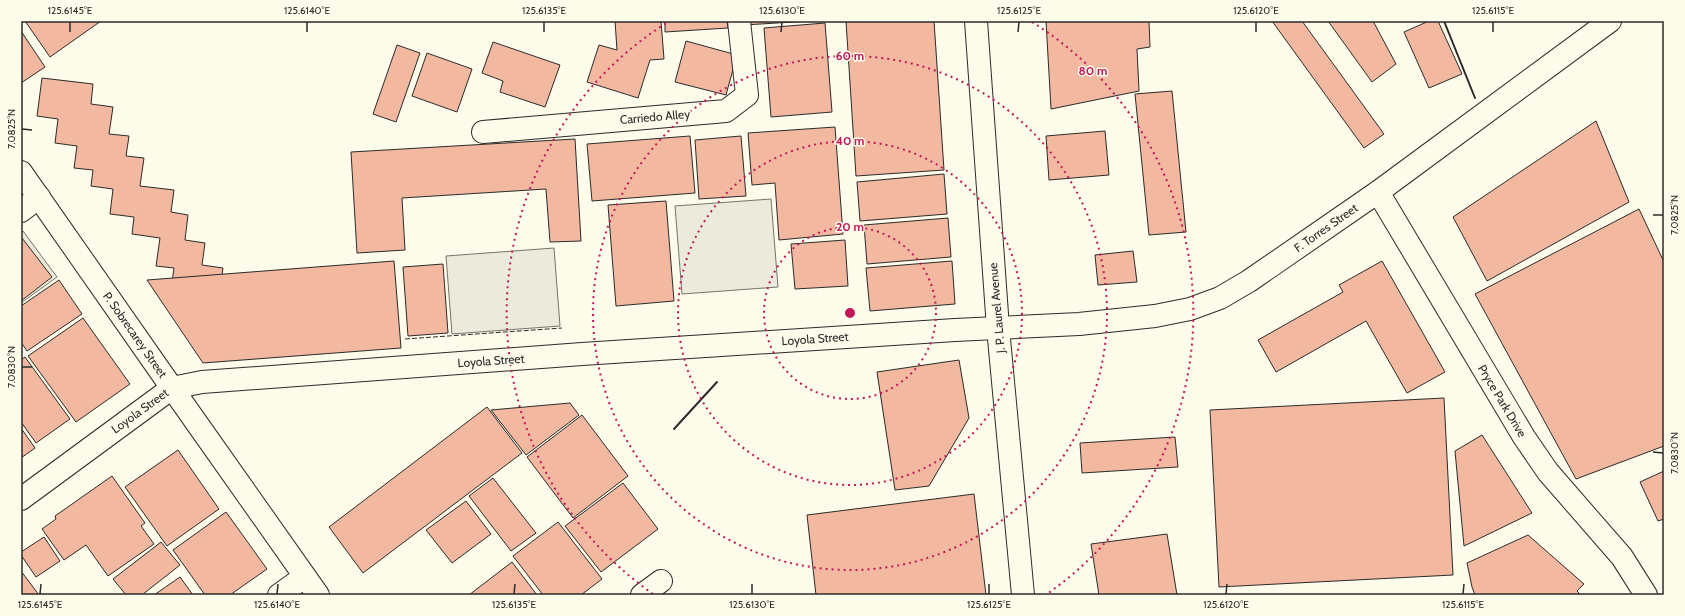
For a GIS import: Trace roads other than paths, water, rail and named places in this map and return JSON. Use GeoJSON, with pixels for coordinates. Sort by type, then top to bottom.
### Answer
{"type":"FeatureCollection","features":[{"type":"Feature","properties":{"kind":"main road","name":"Carriedo Alley"},"geometry":{"type":"LineString","coordinates":[[483,132],[726,112],[747,95],[739,21]]}},
{"type":"Feature","properties":{"kind":"main road","name":"J. P. Laurel Avenue"},"geometry":{"type":"LineString","coordinates":[[976,21],[998,328],[1023,595]]}},
{"type":"Feature","properties":{"kind":"main road","name":"F. Torres Street"},"geometry":{"type":"LineString","coordinates":[[998,328],[1079,324],[1155,316],[1207,304],[1249,281],[1378,192],[1610,21]]}},
{"type":"Feature","properties":{"kind":"main road","name":"P. Sobrecarey Street"},"geometry":{"type":"LineString","coordinates":[[21,172],[318,595]]}},
{"type":"Feature","properties":{"kind":"main road","name":"Pryce Park Drive"},"geometry":{"type":"LineString","coordinates":[[1378,192],[1524,437],[1548,472],[1622,557],[1646,595]]}},
{"type":"Feature","properties":{"kind":"main road"},"geometry":{"type":"LineString","coordinates":[[21,211],[39,197]]}},
{"type":"Feature","properties":{"kind":"main road","name":"Loyola Street"},"geometry":{"type":"LineString","coordinates":[[21,499],[172,388],[202,382],[582,354],[998,328]]}},
{"type":"Feature","properties":{"kind":"main road"},"geometry":{"type":"LineString","coordinates":[[279,595],[304,577]]}},
{"type":"Feature","properties":{"kind":"main road"},"geometry":{"type":"LineString","coordinates":[[642,595],[661,581]]}}]}
